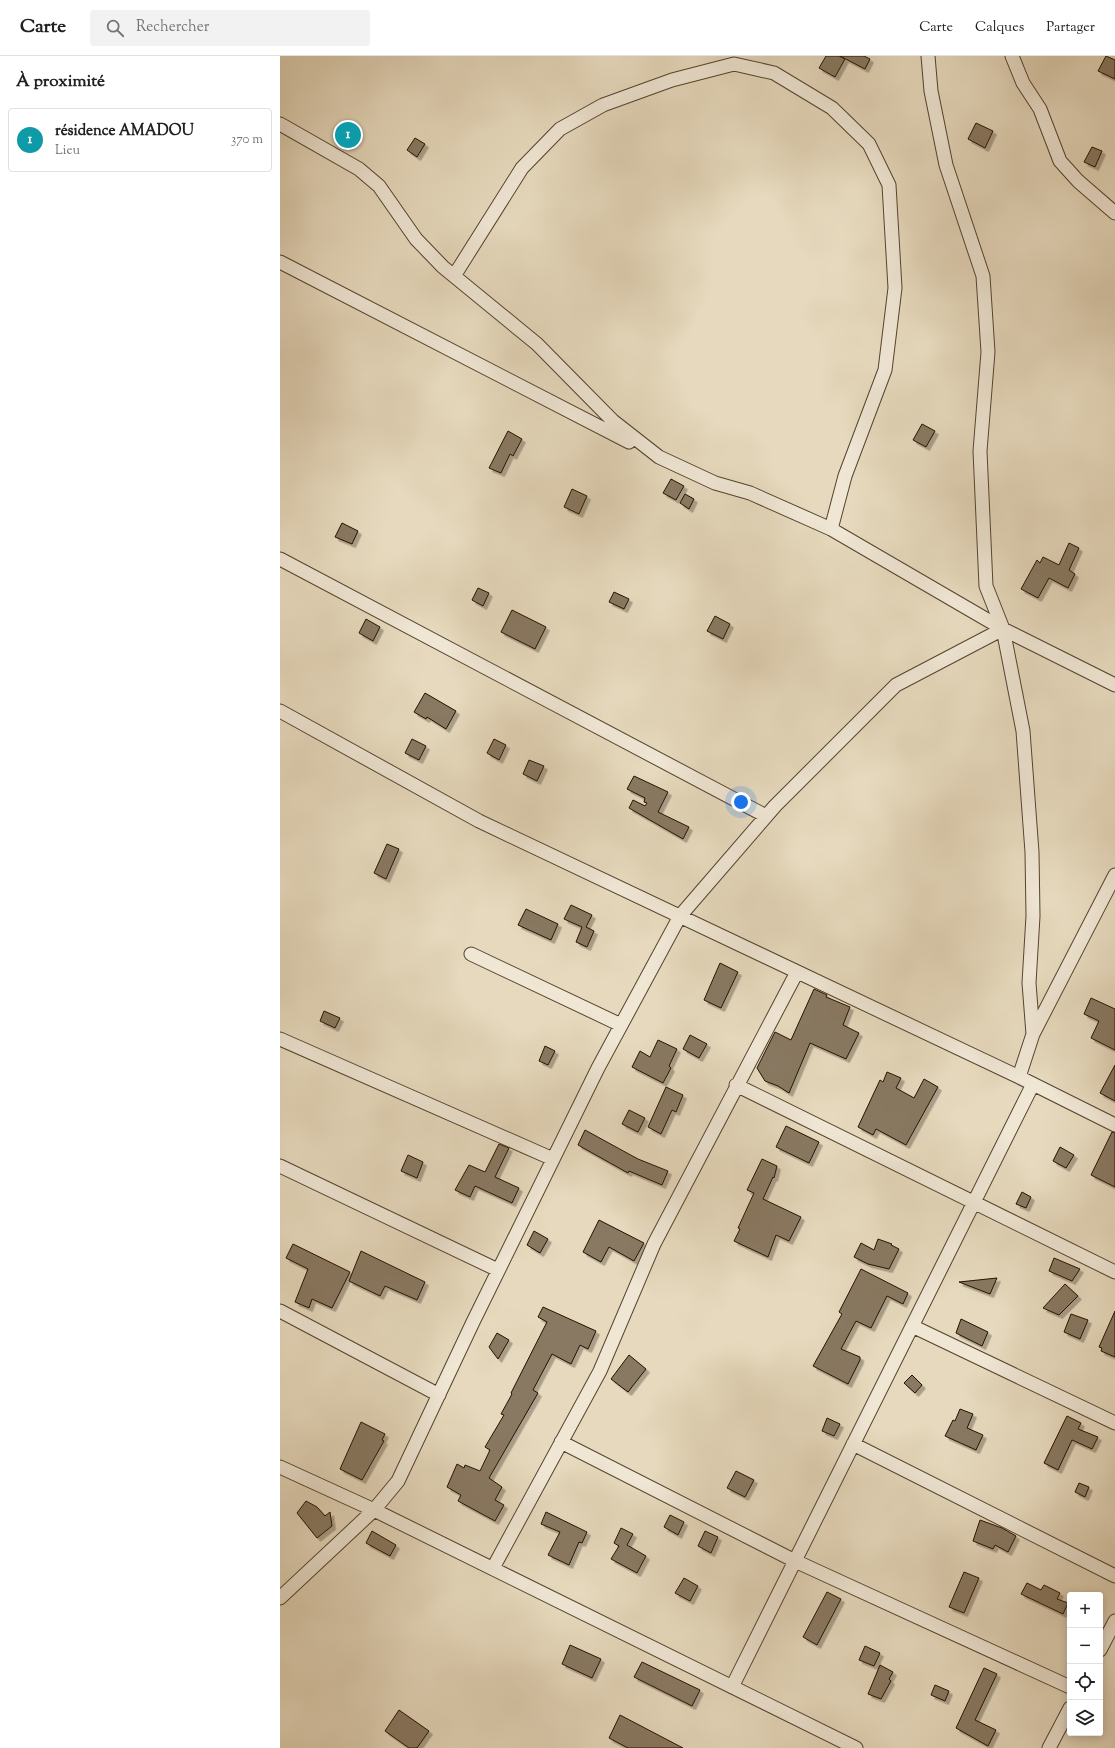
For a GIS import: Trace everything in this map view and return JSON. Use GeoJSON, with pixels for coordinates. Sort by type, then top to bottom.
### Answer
{"type":"FeatureCollection","features":[{"type":"Feature","properties":{"kind":"street"},"geometry":{"type":"LineString","coordinates":[[928,56],[931,91],[946,166],[983,276],[988,352],[980,451],[986,586],[1003,629],[1023,731],[1032,852],[1033,916],[1029,983],[1033,1034]]}},
{"type":"Feature","properties":{"kind":"street"},"geometry":{"type":"LineString","coordinates":[[1012,56],[1023,82],[1040,109],[1060,161],[1078,180],[1115,213]]}},
{"type":"Feature","properties":{"kind":"street"},"geometry":{"type":"LineString","coordinates":[[454,276],[522,168],[560,129],[603,105],[672,80],[734,64],[774,73],[832,108],[869,144],[889,185],[895,288],[885,370],[845,476],[832,529]]}},
{"type":"Feature","properties":{"kind":"street"},"geometry":{"type":"LineString","coordinates":[[280,124],[359,169],[379,186],[416,239],[443,267],[537,344],[613,422],[659,457]]}},
{"type":"Feature","properties":{"kind":"street"},"geometry":{"type":"LineString","coordinates":[[280,262],[659,457],[715,483],[750,493],[832,529],[1003,629],[1115,685]]}},
{"type":"Feature","properties":{"kind":"street"},"geometry":{"type":"LineString","coordinates":[[280,559],[306,571],[766,816]]}},
{"type":"Feature","properties":{"kind":"street"},"geometry":{"type":"LineString","coordinates":[[280,1598],[374,1510],[398,1481],[498,1270],[598,1068],[680,916],[766,816],[896,685],[1003,629]]}},
{"type":"Feature","properties":{"kind":"street"},"geometry":{"type":"LineString","coordinates":[[280,711],[479,820],[1019,1077],[1115,1125]]}},
{"type":"Feature","properties":{"kind":"street"},"geometry":{"type":"LineString","coordinates":[[1019,1077],[1033,1034],[1115,875]]}},
{"type":"Feature","properties":{"kind":"street"},"geometry":{"type":"LineString","coordinates":[[472,954],[621,1025]]}},
{"type":"Feature","properties":{"kind":"street"},"geometry":{"type":"LineString","coordinates":[[493,1568],[600,1371],[654,1244],[736,1085],[797,972]]}},
{"type":"Feature","properties":{"kind":"street"},"geometry":{"type":"LineString","coordinates":[[280,1039],[553,1159]]}},
{"type":"Feature","properties":{"kind":"street"},"geometry":{"type":"LineString","coordinates":[[732,1687],[1032,1084]]}},
{"type":"Feature","properties":{"kind":"street"},"geometry":{"type":"LineString","coordinates":[[736,1085],[1115,1272]]}},
{"type":"Feature","properties":{"kind":"street"},"geometry":{"type":"LineString","coordinates":[[280,1166],[498,1270]]}},
{"type":"Feature","properties":{"kind":"street"},"geometry":{"type":"LineString","coordinates":[[280,1311],[439,1394]]}},
{"type":"Feature","properties":{"kind":"street"},"geometry":{"type":"LineString","coordinates":[[912,1326],[1115,1423]]}},
{"type":"Feature","properties":{"kind":"street"},"geometry":{"type":"LineString","coordinates":[[561,1442],[795,1561],[1067,1686]]}},
{"type":"Feature","properties":{"kind":"street"},"geometry":{"type":"LineString","coordinates":[[853,1444],[1115,1576]]}},
{"type":"Feature","properties":{"kind":"street"},"geometry":{"type":"LineString","coordinates":[[280,1467],[374,1510],[493,1568],[856,1748]]}},
{"type":"Feature","properties":{"kind":"street"},"geometry":{"type":"LineString","coordinates":[[1103,1644],[1115,1621]]}},
{"type":"Feature","properties":{"kind":"street"},"geometry":{"type":"LineString","coordinates":[[1053,1747],[1067,1715]]}},
{"type":"Feature","properties":{"kind":"building"},"geometry":{"type":"Polygon","coordinates":[[[826,56],[839,56],[845,59],[835,77],[819,68],[826,56]]]}},
{"type":"Feature","properties":{"kind":"building"},"geometry":{"type":"Polygon","coordinates":[[[840,56],[864,56],[870,59],[865,69],[840,56]]]}},
{"type":"Feature","properties":{"kind":"building"},"geometry":{"type":"Polygon","coordinates":[[[1106,56],[1115,60],[1115,79],[1098,71],[1106,56]]]}},
{"type":"Feature","properties":{"kind":"building"},"geometry":{"type":"Polygon","coordinates":[[[976,123],[993,131],[985,148],[968,139],[976,123]]]}},
{"type":"Feature","properties":{"kind":"building"},"geometry":{"type":"Polygon","coordinates":[[[415,138],[425,144],[417,157],[407,150],[415,138]]]}},
{"type":"Feature","properties":{"kind":"building"},"geometry":{"type":"Polygon","coordinates":[[[1092,147],[1102,151],[1095,167],[1084,162],[1092,147]]]}},
{"type":"Feature","properties":{"kind":"building"},"geometry":{"type":"Polygon","coordinates":[[[922,424],[935,431],[926,447],[913,440],[922,424]]]}},
{"type":"Feature","properties":{"kind":"building"},"geometry":{"type":"Polygon","coordinates":[[[508,431],[522,439],[513,456],[510,454],[501,473],[489,468],[508,431]]]}},
{"type":"Feature","properties":{"kind":"building"},"geometry":{"type":"Polygon","coordinates":[[[671,479],[684,486],[676,500],[663,493],[671,479]]]}},
{"type":"Feature","properties":{"kind":"building"},"geometry":{"type":"Polygon","coordinates":[[[572,489],[587,496],[579,514],[564,507],[572,489]]]}},
{"type":"Feature","properties":{"kind":"building"},"geometry":{"type":"Polygon","coordinates":[[[685,494],[694,499],[689,509],[680,503],[685,494]]]}},
{"type":"Feature","properties":{"kind":"building"},"geometry":{"type":"Polygon","coordinates":[[[342,523],[358,531],[352,544],[335,537],[342,523]]]}},
{"type":"Feature","properties":{"kind":"building"},"geometry":{"type":"Polygon","coordinates":[[[1069,543],[1079,548],[1069,570],[1075,574],[1068,588],[1049,578],[1038,598],[1021,589],[1037,560],[1040,563],[1043,557],[1059,565],[1069,543]]]}},
{"type":"Feature","properties":{"kind":"building"},"geometry":{"type":"Polygon","coordinates":[[[478,588],[489,593],[483,606],[472,600],[478,588]]]}},
{"type":"Feature","properties":{"kind":"building"},"geometry":{"type":"Polygon","coordinates":[[[614,592],[629,599],[624,609],[609,602],[614,592]]]}},
{"type":"Feature","properties":{"kind":"building"},"geometry":{"type":"Polygon","coordinates":[[[512,610],[546,627],[535,649],[501,632],[512,610]]]}},
{"type":"Feature","properties":{"kind":"building"},"geometry":{"type":"Polygon","coordinates":[[[715,616],[730,624],[723,639],[707,631],[715,616]]]}},
{"type":"Feature","properties":{"kind":"building"},"geometry":{"type":"Polygon","coordinates":[[[366,619],[380,627],[373,641],[359,633],[366,619]]]}},
{"type":"Feature","properties":{"kind":"building"},"geometry":{"type":"Polygon","coordinates":[[[425,693],[456,711],[446,729],[427,717],[426,719],[414,712],[425,693]]]}},
{"type":"Feature","properties":{"kind":"building"},"geometry":{"type":"Polygon","coordinates":[[[412,739],[426,746],[419,760],[405,753],[412,739]]]}},
{"type":"Feature","properties":{"kind":"building"},"geometry":{"type":"Polygon","coordinates":[[[494,739],[506,745],[499,760],[487,753],[494,739]]]}},
{"type":"Feature","properties":{"kind":"building"},"geometry":{"type":"Polygon","coordinates":[[[529,760],[544,766],[537,781],[523,774],[529,760]]]}},
{"type":"Feature","properties":{"kind":"building"},"geometry":{"type":"Polygon","coordinates":[[[634,776],[668,792],[658,812],[689,827],[683,839],[629,808],[633,800],[645,806],[647,803],[644,802],[645,798],[627,789],[634,776]]]}},
{"type":"Feature","properties":{"kind":"building"},"geometry":{"type":"Polygon","coordinates":[[[387,844],[399,849],[386,879],[374,873],[387,844]]]}},
{"type":"Feature","properties":{"kind":"building"},"geometry":{"type":"Polygon","coordinates":[[[571,905],[592,915],[586,927],[594,931],[587,947],[576,942],[582,927],[564,919],[571,905]]]}},
{"type":"Feature","properties":{"kind":"building"},"geometry":{"type":"Polygon","coordinates":[[[526,909],[558,924],[551,940],[518,925],[526,909]]]}},
{"type":"Feature","properties":{"kind":"building"},"geometry":{"type":"Polygon","coordinates":[[[720,963],[738,972],[721,1008],[704,1000],[720,963]]]}},
{"type":"Feature","properties":{"kind":"building"},"geometry":{"type":"Polygon","coordinates":[[[814,989],[827,995],[826,997],[850,1007],[843,1025],[859,1033],[846,1059],[810,1043],[789,1093],[778,1086],[765,1081],[757,1068],[775,1032],[791,1040],[814,989]]]}},
{"type":"Feature","properties":{"kind":"building"},"geometry":{"type":"Polygon","coordinates":[[[1091,998],[1115,1009],[1115,1050],[1091,1038],[1099,1021],[1084,1014],[1091,998]]]}},
{"type":"Feature","properties":{"kind":"building"},"geometry":{"type":"Polygon","coordinates":[[[324,1011],[340,1018],[335,1028],[320,1021],[324,1011]]]}},
{"type":"Feature","properties":{"kind":"building"},"geometry":{"type":"Polygon","coordinates":[[[690,1035],[707,1044],[699,1058],[683,1049],[690,1035]]]}},
{"type":"Feature","properties":{"kind":"building"},"geometry":{"type":"Polygon","coordinates":[[[658,1040],[677,1049],[669,1066],[671,1068],[663,1083],[632,1067],[640,1051],[650,1057],[658,1040]]]}},
{"type":"Feature","properties":{"kind":"building"},"geometry":{"type":"Polygon","coordinates":[[[545,1046],[555,1051],[548,1065],[539,1061],[545,1046]]]}},
{"type":"Feature","properties":{"kind":"building"},"geometry":{"type":"Polygon","coordinates":[[[1115,1065],[1115,1101],[1100,1093],[1115,1065]]]}},
{"type":"Feature","properties":{"kind":"building"},"geometry":{"type":"Polygon","coordinates":[[[887,1072],[901,1078],[896,1088],[914,1098],[924,1079],[938,1087],[906,1145],[876,1129],[873,1135],[858,1127],[880,1080],[883,1082],[887,1072]]]}},
{"type":"Feature","properties":{"kind":"building"},"geometry":{"type":"Polygon","coordinates":[[[666,1087],[683,1095],[676,1112],[672,1110],[661,1134],[648,1127],[666,1087]]]}},
{"type":"Feature","properties":{"kind":"building"},"geometry":{"type":"Polygon","coordinates":[[[629,1110],[645,1118],[638,1132],[622,1124],[629,1110]]]}},
{"type":"Feature","properties":{"kind":"building"},"geometry":{"type":"Polygon","coordinates":[[[786,1126],[819,1142],[809,1163],[776,1147],[786,1126]]]}},
{"type":"Feature","properties":{"kind":"building"},"geometry":{"type":"Polygon","coordinates":[[[585,1130],[638,1159],[668,1171],[662,1185],[629,1171],[628,1173],[578,1145],[585,1130]]]}},
{"type":"Feature","properties":{"kind":"building"},"geometry":{"type":"Polygon","coordinates":[[[1112,1132],[1115,1133],[1115,1187],[1091,1175],[1112,1132]]]}},
{"type":"Feature","properties":{"kind":"building"},"geometry":{"type":"Polygon","coordinates":[[[499,1144],[509,1148],[495,1177],[519,1188],[512,1203],[475,1186],[470,1197],[455,1190],[469,1165],[485,1172],[499,1144]]]}},
{"type":"Feature","properties":{"kind":"building"},"geometry":{"type":"Polygon","coordinates":[[[1060,1147],[1074,1155],[1066,1168],[1053,1161],[1060,1147]]]}},
{"type":"Feature","properties":{"kind":"building"},"geometry":{"type":"Polygon","coordinates":[[[408,1155],[423,1162],[417,1178],[401,1171],[408,1155]]]}},
{"type":"Feature","properties":{"kind":"building"},"geometry":{"type":"Polygon","coordinates":[[[762,1159],[777,1166],[774,1178],[773,1177],[763,1199],[801,1217],[789,1241],[776,1235],[768,1257],[734,1241],[740,1229],[738,1228],[754,1193],[747,1190],[762,1159]]]}},
{"type":"Feature","properties":{"kind":"building"},"geometry":{"type":"Polygon","coordinates":[[[1022,1192],[1031,1197],[1026,1208],[1016,1204],[1022,1192]]]}},
{"type":"Feature","properties":{"kind":"building"},"geometry":{"type":"Polygon","coordinates":[[[599,1220],[644,1243],[634,1261],[609,1247],[601,1262],[583,1252],[599,1220]]]}},
{"type":"Feature","properties":{"kind":"building"},"geometry":{"type":"Polygon","coordinates":[[[534,1231],[548,1239],[540,1253],[527,1245],[534,1231]]]}},
{"type":"Feature","properties":{"kind":"building"},"geometry":{"type":"Polygon","coordinates":[[[878,1239],[892,1244],[891,1245],[899,1249],[889,1269],[868,1264],[854,1257],[861,1243],[874,1250],[878,1239]]]}},
{"type":"Feature","properties":{"kind":"building"},"geometry":{"type":"Polygon","coordinates":[[[293,1244],[350,1272],[332,1308],[312,1299],[309,1308],[295,1302],[308,1269],[286,1258],[293,1244]]]}},
{"type":"Feature","properties":{"kind":"building"},"geometry":{"type":"Polygon","coordinates":[[[361,1251],[425,1282],[417,1300],[385,1286],[380,1296],[349,1281],[361,1251]]]}},
{"type":"Feature","properties":{"kind":"building"},"geometry":{"type":"Polygon","coordinates":[[[1054,1258],[1080,1269],[1072,1281],[1049,1271],[1054,1258]]]}},
{"type":"Feature","properties":{"kind":"building"},"geometry":{"type":"Polygon","coordinates":[[[861,1269],[908,1293],[903,1304],[887,1296],[871,1328],[856,1321],[841,1349],[860,1357],[860,1360],[848,1384],[813,1366],[842,1314],[839,1312],[861,1269]]]}},
{"type":"Feature","properties":{"kind":"building"},"geometry":{"type":"Polygon","coordinates":[[[997,1278],[990,1294],[959,1282],[997,1278]]]}},
{"type":"Feature","properties":{"kind":"building"},"geometry":{"type":"Polygon","coordinates":[[[1065,1284],[1078,1296],[1059,1315],[1043,1308],[1065,1284]]]}},
{"type":"Feature","properties":{"kind":"building"},"geometry":{"type":"Polygon","coordinates":[[[543,1307],[596,1331],[588,1349],[580,1345],[571,1364],[552,1354],[533,1390],[538,1393],[489,1478],[502,1487],[495,1500],[504,1505],[495,1521],[458,1501],[461,1495],[447,1487],[457,1464],[464,1468],[465,1465],[480,1471],[490,1450],[485,1447],[504,1415],[501,1414],[547,1322],[538,1317],[543,1307]]]}},
{"type":"Feature","properties":{"kind":"building"},"geometry":{"type":"Polygon","coordinates":[[[1115,1311],[1115,1357],[1101,1351],[1102,1348],[1099,1347],[1115,1311]]]}},
{"type":"Feature","properties":{"kind":"building"},"geometry":{"type":"Polygon","coordinates":[[[1071,1314],[1088,1320],[1080,1339],[1064,1332],[1071,1314]]]}},
{"type":"Feature","properties":{"kind":"building"},"geometry":{"type":"Polygon","coordinates":[[[961,1319],[988,1332],[982,1346],[956,1333],[961,1319]]]}},
{"type":"Feature","properties":{"kind":"building"},"geometry":{"type":"Polygon","coordinates":[[[497,1333],[509,1340],[498,1359],[489,1347],[497,1333]]]}},
{"type":"Feature","properties":{"kind":"building"},"geometry":{"type":"Polygon","coordinates":[[[629,1355],[646,1369],[628,1392],[611,1379],[629,1355]]]}},
{"type":"Feature","properties":{"kind":"building"},"geometry":{"type":"Polygon","coordinates":[[[912,1375],[922,1385],[915,1393],[904,1383],[912,1375]]]}},
{"type":"Feature","properties":{"kind":"building"},"geometry":{"type":"Polygon","coordinates":[[[960,1409],[973,1414],[967,1428],[983,1435],[976,1450],[945,1436],[953,1420],[955,1421],[960,1409]]]}},
{"type":"Feature","properties":{"kind":"building"},"geometry":{"type":"Polygon","coordinates":[[[1067,1416],[1081,1423],[1078,1429],[1098,1437],[1092,1449],[1072,1440],[1058,1470],[1044,1463],[1067,1416]]]}},
{"type":"Feature","properties":{"kind":"building"},"geometry":{"type":"Polygon","coordinates":[[[827,1418],[840,1424],[834,1436],[822,1431],[827,1418]]]}},
{"type":"Feature","properties":{"kind":"building"},"geometry":{"type":"Polygon","coordinates":[[[361,1422],[385,1434],[382,1440],[384,1441],[362,1480],[340,1469],[361,1422]]]}},
{"type":"Feature","properties":{"kind":"building"},"geometry":{"type":"Polygon","coordinates":[[[736,1471],[754,1480],[745,1497],[727,1488],[736,1471]]]}},
{"type":"Feature","properties":{"kind":"building"},"geometry":{"type":"Polygon","coordinates":[[[1079,1483],[1089,1487],[1085,1497],[1075,1492],[1079,1483]]]}},
{"type":"Feature","properties":{"kind":"building"},"geometry":{"type":"Polygon","coordinates":[[[306,1501],[317,1507],[325,1516],[330,1512],[332,1526],[317,1538],[297,1513],[306,1501]]]}},
{"type":"Feature","properties":{"kind":"building"},"geometry":{"type":"Polygon","coordinates":[[[546,1512],[587,1532],[582,1543],[579,1542],[569,1565],[548,1555],[560,1532],[541,1524],[546,1512]]]}},
{"type":"Feature","properties":{"kind":"building"},"geometry":{"type":"Polygon","coordinates":[[[670,1515],[684,1522],[678,1535],[664,1527],[670,1515]]]}},
{"type":"Feature","properties":{"kind":"building"},"geometry":{"type":"Polygon","coordinates":[[[980,1520],[1002,1528],[1016,1536],[1008,1552],[995,1545],[993,1549],[973,1541],[980,1520]]]}},
{"type":"Feature","properties":{"kind":"building"},"geometry":{"type":"Polygon","coordinates":[[[621,1528],[633,1534],[627,1545],[646,1556],[637,1573],[611,1559],[619,1546],[614,1543],[621,1528]]]}},
{"type":"Feature","properties":{"kind":"building"},"geometry":{"type":"Polygon","coordinates":[[[372,1531],[396,1545],[390,1556],[366,1543],[372,1531]]]}},
{"type":"Feature","properties":{"kind":"building"},"geometry":{"type":"Polygon","coordinates":[[[705,1531],[718,1537],[711,1553],[698,1546],[705,1531]]]}},
{"type":"Feature","properties":{"kind":"building"},"geometry":{"type":"Polygon","coordinates":[[[964,1572],[979,1578],[964,1613],[949,1607],[964,1572]]]}},
{"type":"Feature","properties":{"kind":"building"},"geometry":{"type":"Polygon","coordinates":[[[684,1578],[698,1586],[690,1601],[675,1593],[684,1578]]]}},
{"type":"Feature","properties":{"kind":"building"},"geometry":{"type":"Polygon","coordinates":[[[1027,1583],[1041,1590],[1044,1585],[1060,1593],[1057,1599],[1067,1603],[1067,1605],[1063,1614],[1021,1594],[1027,1583]]]}},
{"type":"Feature","properties":{"kind":"building"},"geometry":{"type":"Polygon","coordinates":[[[827,1592],[841,1599],[817,1645],[803,1637],[827,1592]]]}},
{"type":"Feature","properties":{"kind":"building"},"geometry":{"type":"Polygon","coordinates":[[[570,1645],[601,1659],[592,1678],[562,1664],[570,1645]]]}},
{"type":"Feature","properties":{"kind":"building"},"geometry":{"type":"Polygon","coordinates":[[[865,1646],[880,1653],[874,1666],[859,1660],[865,1646]]]}},
{"type":"Feature","properties":{"kind":"building"},"geometry":{"type":"Polygon","coordinates":[[[642,1662],[700,1690],[692,1706],[634,1677],[642,1662]]]}},
{"type":"Feature","properties":{"kind":"building"},"geometry":{"type":"Polygon","coordinates":[[[880,1665],[893,1672],[889,1679],[891,1681],[881,1699],[868,1694],[880,1665]]]}},
{"type":"Feature","properties":{"kind":"building"},"geometry":{"type":"Polygon","coordinates":[[[984,1668],[997,1674],[975,1720],[996,1730],[988,1746],[956,1728],[984,1668]]]}},
{"type":"Feature","properties":{"kind":"building"},"geometry":{"type":"Polygon","coordinates":[[[935,1685],[949,1691],[945,1701],[931,1695],[935,1685]]]}},
{"type":"Feature","properties":{"kind":"building"},"geometry":{"type":"Polygon","coordinates":[[[399,1710],[429,1731],[417,1748],[409,1748],[385,1731],[399,1710]]]}},
{"type":"Feature","properties":{"kind":"building"},"geometry":{"type":"Polygon","coordinates":[[[620,1715],[683,1748],[628,1748],[609,1738],[620,1715]]]}},
{"type":"Feature","properties":{"kind":"place","name":"résidence AMADOU"},"geometry":{"type":"Point","coordinates":[348,135]}}]}
